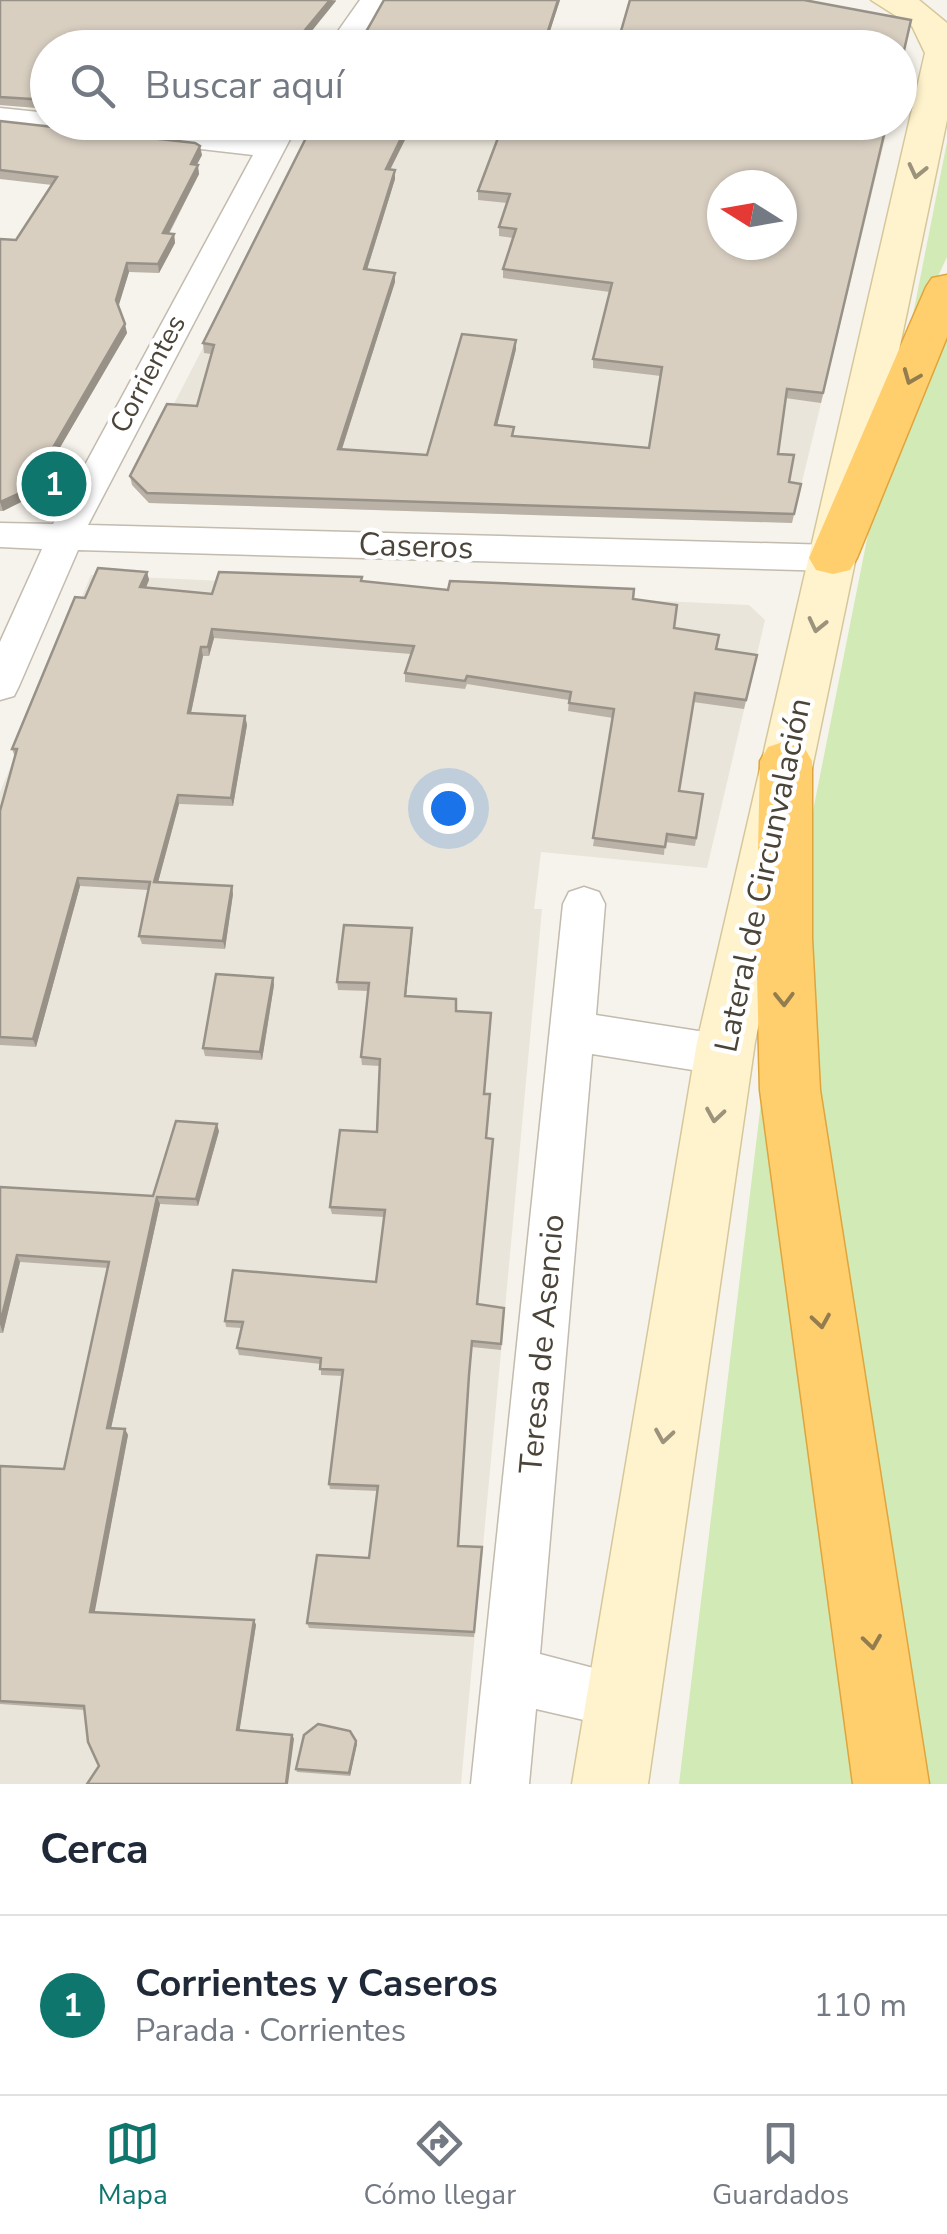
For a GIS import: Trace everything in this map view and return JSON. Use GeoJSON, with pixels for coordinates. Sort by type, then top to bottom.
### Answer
{"type":"FeatureCollection","features":[{"type":"Feature","properties":{"kind":"highway"},"geometry":{"type":"LineString","coordinates":[[833,558],[947,287]]}},
{"type":"Feature","properties":{"kind":"highway"},"geometry":{"type":"LineString","coordinates":[[786,761],[784,976],[790,1090],[890,1784]]}},
{"type":"Feature","properties":{"kind":"street"},"geometry":{"type":"LineString","coordinates":[[352,30],[373,0]]}},
{"type":"Feature","properties":{"kind":"street","name":"Lateral de Circunvalación"},"geometry":{"type":"LineString","coordinates":[[610,1784],[724,1055],[943,53],[932,24],[888,0]]}},
{"type":"Feature","properties":{"kind":"street"},"geometry":{"type":"LineString","coordinates":[[0,117],[30,120]]}},
{"type":"Feature","properties":{"kind":"street","name":"Corrientes"},"geometry":{"type":"LineString","coordinates":[[0,686],[87,488],[275,140]]}},
{"type":"Feature","properties":{"kind":"street","name":"Caseros"},"geometry":{"type":"LineString","coordinates":[[0,536],[833,558]]}},
{"type":"Feature","properties":{"kind":"street","name":"Teresa de Asencio"},"geometry":{"type":"LineString","coordinates":[[500,1784],[584,904]]}},
{"type":"Feature","properties":{"kind":"street"},"geometry":{"type":"LineString","coordinates":[[572,1031],[724,1055]]}},
{"type":"Feature","properties":{"kind":"street"},"geometry":{"type":"LineString","coordinates":[[511,1675],[623,1701]]}},
{"type":"Feature","properties":{"kind":"shaded area"},"geometry":{"type":"Polygon","coordinates":[[[310,140],[885,140],[792,523],[149,503],[132,485],[310,140]]]}},
{"type":"Feature","properties":{"kind":"shaded area"},"geometry":{"type":"Polygon","coordinates":[[[91,575],[749,605],[765,620],[707,868],[541,852],[534,909],[542,909],[461,1784],[0,1784],[0,792],[91,575]]]}},
{"type":"Feature","properties":{"kind":"green space"},"geometry":{"type":"Polygon","coordinates":[[[947,142],[947,257],[908,340],[947,142]]]}},
{"type":"Feature","properties":{"kind":"green space"},"geometry":{"type":"Polygon","coordinates":[[[947,324],[947,1784],[917,1784],[808,1105],[811,821],[869,529],[947,324]]]}},
{"type":"Feature","properties":{"kind":"green space"},"geometry":{"type":"Polygon","coordinates":[[[766,1061],[853,1784],[679,1784],[766,1061]]]}},
{"type":"Feature","properties":{"kind":"building"},"geometry":{"type":"Polygon","coordinates":[[[0,0],[330,0],[305,30],[30,30],[30,99],[0,97],[0,0]]]}},
{"type":"Feature","properties":{"kind":"building"},"geometry":{"type":"Polygon","coordinates":[[[384,0],[558,0],[548,30],[367,30],[384,0]]]}},
{"type":"Feature","properties":{"kind":"building"},"geometry":{"type":"Polygon","coordinates":[[[630,0],[804,0],[911,20],[909,30],[621,30],[630,0]]]}},
{"type":"Feature","properties":{"kind":"building"},"geometry":{"type":"Polygon","coordinates":[[[0,121],[30,124],[30,140],[168,140],[200,146],[191,164],[198,165],[163,233],[174,234],[158,264],[127,263],[116,300],[125,324],[29,489],[0,502],[0,239],[16,240],[57,177],[0,170],[0,121]]]}},
{"type":"Feature","properties":{"kind":"building"},"geometry":{"type":"Polygon","coordinates":[[[305,140],[400,140],[386,169],[395,170],[364,269],[395,273],[338,449],[427,455],[462,334],[516,340],[495,425],[514,427],[512,436],[649,448],[662,367],[593,359],[612,283],[503,269],[516,229],[499,227],[510,194],[478,191],[497,140],[883,140],[823,393],[787,389],[778,454],[794,455],[789,482],[801,484],[794,514],[147,493],[130,476],[167,404],[197,406],[214,345],[203,343],[305,140]]]}},
{"type":"Feature","properties":{"kind":"building"},"geometry":{"type":"Polygon","coordinates":[[[98,568],[147,572],[140,587],[212,594],[219,572],[362,577],[361,581],[448,590],[450,581],[634,589],[633,599],[677,605],[674,628],[719,635],[716,649],[757,655],[746,700],[695,693],[679,791],[703,794],[696,838],[667,834],[665,847],[593,838],[614,709],[569,703],[571,692],[467,676],[465,681],[405,673],[414,646],[212,629],[208,647],[201,647],[188,713],[245,716],[231,798],[178,795],[154,882],[232,886],[223,941],[139,936],[150,882],[78,878],[33,1039],[0,1037],[0,811],[17,749],[12,749],[75,597],[85,598],[98,568]]]}},
{"type":"Feature","properties":{"kind":"building"},"geometry":{"type":"Polygon","coordinates":[[[344,925],[412,928],[405,996],[456,999],[456,1011],[491,1013],[484,1094],[490,1094],[486,1138],[493,1139],[477,1304],[504,1308],[501,1344],[472,1341],[458,1546],[482,1547],[474,1632],[307,1623],[317,1555],[369,1558],[378,1486],[329,1484],[343,1370],[320,1369],[321,1358],[237,1348],[243,1322],[225,1321],[233,1270],[376,1282],[385,1210],[330,1207],[340,1130],[377,1132],[380,1059],[361,1057],[369,983],[337,982],[344,925]]]}},
{"type":"Feature","properties":{"kind":"building"},"geometry":{"type":"Polygon","coordinates":[[[216,974],[273,978],[260,1052],[203,1048],[216,974]]]}},
{"type":"Feature","properties":{"kind":"building"},"geometry":{"type":"Polygon","coordinates":[[[176,1121],[217,1124],[196,1199],[157,1197],[107,1428],[125,1429],[90,1612],[254,1620],[237,1730],[292,1735],[286,1784],[87,1784],[99,1766],[88,1742],[84,1706],[0,1701],[0,1466],[64,1469],[109,1262],[17,1255],[0,1324],[0,1187],[153,1196],[176,1121]]]}},
{"type":"Feature","properties":{"kind":"building"},"geometry":{"type":"Polygon","coordinates":[[[318,1724],[350,1731],[356,1741],[349,1773],[296,1769],[304,1735],[318,1724]]]}},
{"type":"Feature","properties":{"kind":"place","name":"Corrientes y Caseros"},"geometry":{"type":"Point","coordinates":[54,484]}}]}
